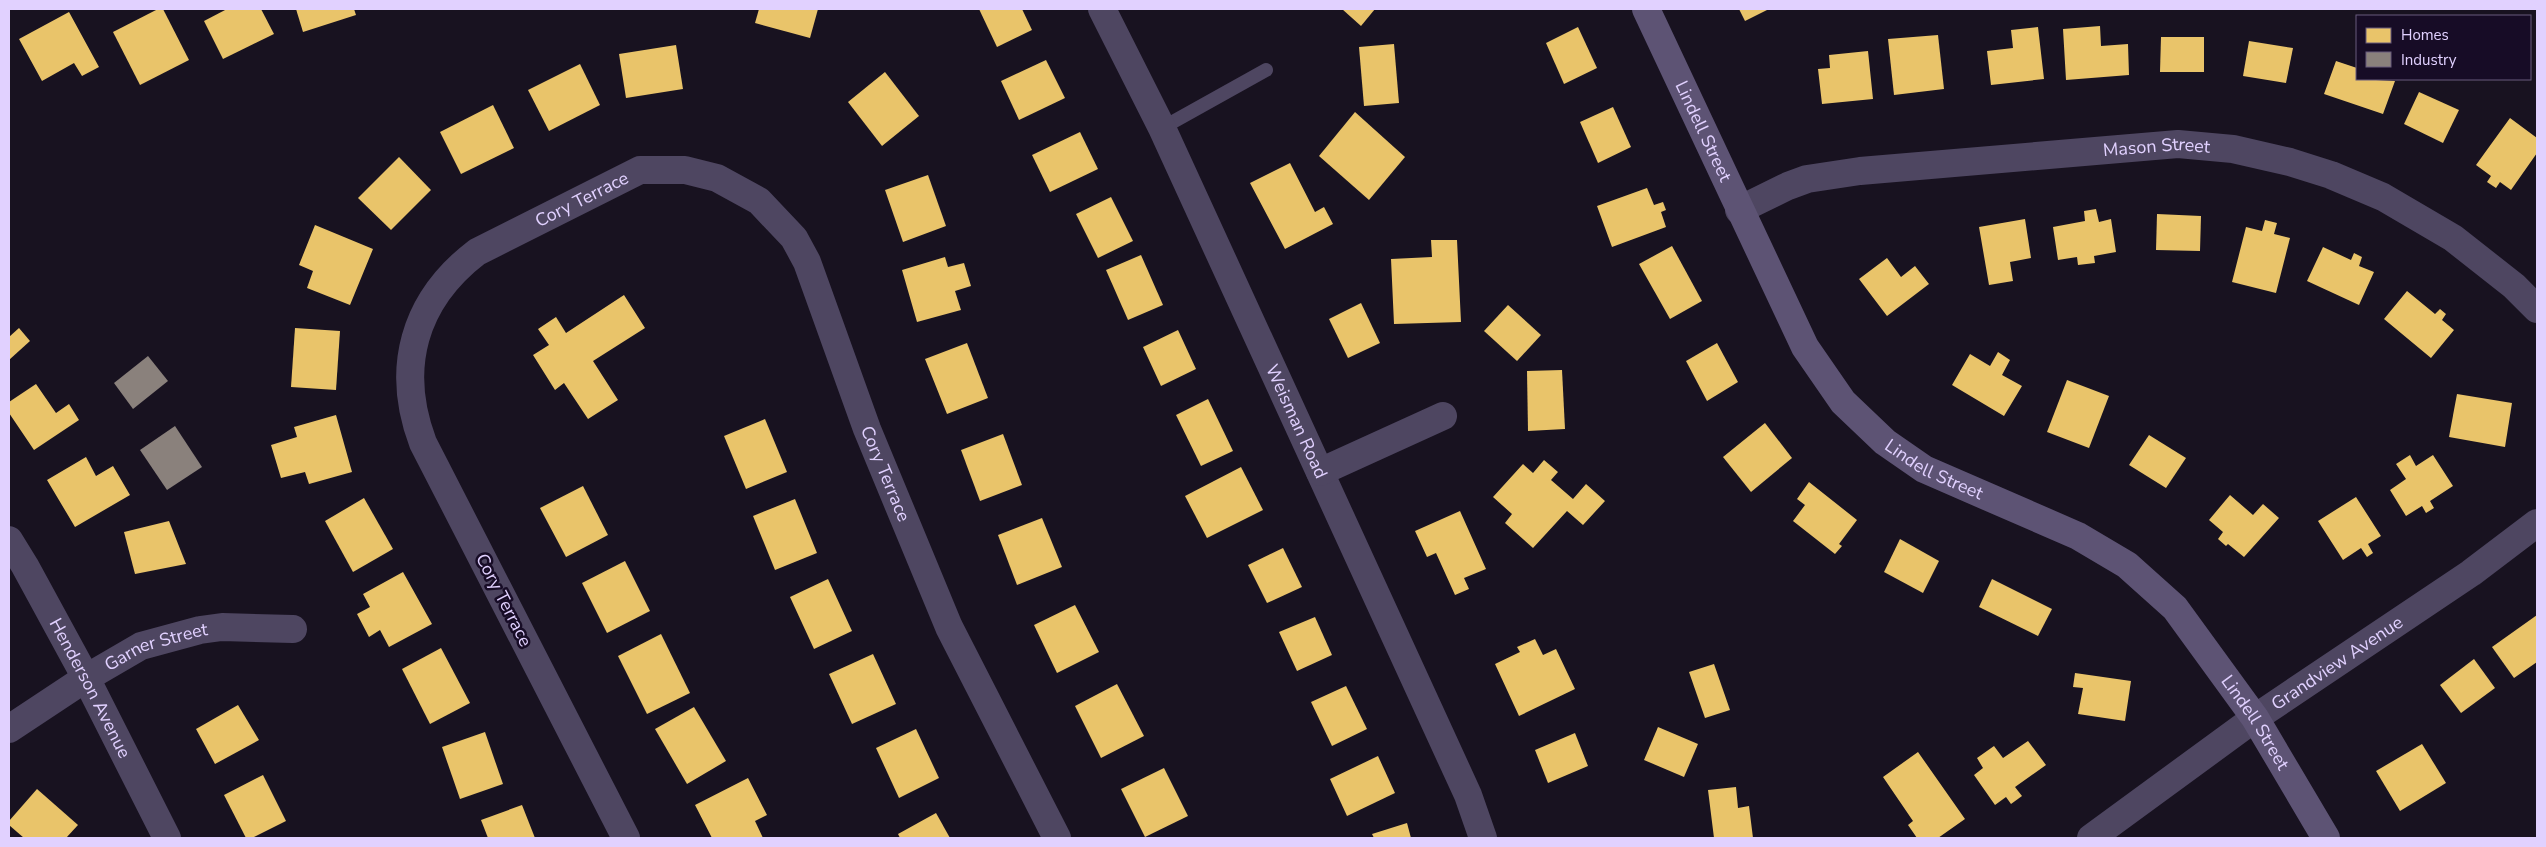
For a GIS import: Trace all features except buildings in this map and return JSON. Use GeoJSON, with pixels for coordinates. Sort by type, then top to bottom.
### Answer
{"type":"FeatureCollection","features":[{"type":"Feature","properties":{"kind":"street","name":"Weisman Road"},"geometry":{"type":"LineString","coordinates":[[1102,9],[1162,128],[1468,795],[1483,838]]}},
{"type":"Feature","properties":{"kind":"street","name":"Lindell Street"},"geometry":{"type":"LineString","coordinates":[[1646,9],[1805,347],[1843,402],[1885,442],[1924,469],[2078,536],[2126,565],[2175,608],[2255,718],[2326,838]]}},
{"type":"Feature","properties":{"kind":"street","name":"Mason Street"},"geometry":{"type":"LineString","coordinates":[[1739,210],[1788,186],[1807,179],[1842,174],[2178,144],[2233,150],[2290,162],[2331,175],[2382,197],[2453,238],[2514,286],[2537,309]]}},
{"type":"Feature","properties":{"kind":"street","name":"Cory Terrace"},"geometry":{"type":"LineString","coordinates":[[626,838],[423,443],[410,394],[410,368],[414,341],[430,302],[445,280],[477,252],[640,170],[685,170],[717,178],[759,201],[794,238],[807,262],[867,429],[949,626],[1057,838]]}},
{"type":"Feature","properties":{"kind":"street"},"geometry":{"type":"LineString","coordinates":[[1320,472],[1443,416]]}},
{"type":"Feature","properties":{"kind":"street","name":"Grandview Avenue"},"geometry":{"type":"LineString","coordinates":[[2091,838],[2255,718],[2471,573],[2537,523]]}},
{"type":"Feature","properties":{"kind":"street","name":"Henderson Avenue"},"geometry":{"type":"LineString","coordinates":[[9,540],[26,566],[86,678],[167,838]]}},
{"type":"Feature","properties":{"kind":"street","name":"Garner Street"},"geometry":{"type":"LineString","coordinates":[[9,729],[86,678],[141,646],[182,634],[222,627],[293,629]]}},
{"type":"Feature","properties":{"kind":"lane"},"geometry":{"type":"LineString","coordinates":[[1162,128],[1266,70]]}}]}
